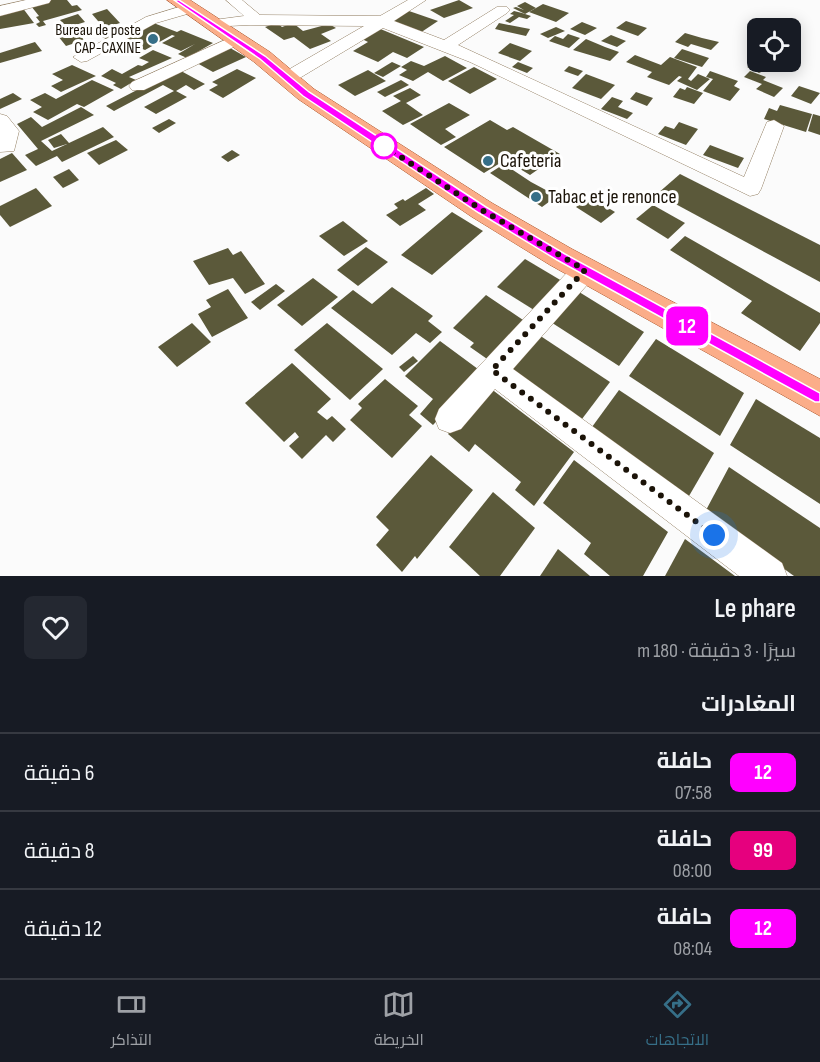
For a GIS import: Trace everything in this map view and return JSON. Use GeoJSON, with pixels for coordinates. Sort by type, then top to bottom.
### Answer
{"type":"FeatureCollection","features":[{"type":"Feature","properties":{"kind":"main road"},"geometry":{"type":"LineString","coordinates":[[193,11],[243,30],[287,78],[344,120],[482,210],[585,270],[820,398]]}},
{"type":"Feature","properties":{"kind":"street"},"geometry":{"type":"LineString","coordinates":[[0,11],[44,0]]}},
{"type":"Feature","properties":{"kind":"street"},"geometry":{"type":"LineString","coordinates":[[233,0],[252,15],[243,30]]}},
{"type":"Feature","properties":{"kind":"street"},"geometry":{"type":"LineString","coordinates":[[287,78],[419,0]]}},
{"type":"Feature","properties":{"kind":"street"},"geometry":{"type":"LineString","coordinates":[[445,46],[501,10]]}},
{"type":"Feature","properties":{"kind":"street"},"geometry":{"type":"LineString","coordinates":[[81,57],[151,20],[193,11]]}},
{"type":"Feature","properties":{"kind":"street"},"geometry":{"type":"LineString","coordinates":[[138,86],[243,30],[380,21],[476,58],[750,189],[774,126]]}},
{"type":"Feature","properties":{"kind":"street"},"geometry":{"type":"LineString","coordinates":[[0,120],[9,131],[7,147]]}},
{"type":"Feature","properties":{"kind":"street"},"geometry":{"type":"LineString","coordinates":[[450,419],[585,270]]}},
{"type":"Feature","properties":{"kind":"street"},"geometry":{"type":"LineString","coordinates":[[492,370],[769,576]]}},
{"type":"Feature","properties":{"kind":"building"},"geometry":{"type":"Polygon","coordinates":[[[51,0],[67,0],[72,6],[77,5],[82,10],[43,21],[46,25],[39,27],[36,24],[40,22],[36,17],[39,16],[31,6],[51,0]]]}},
{"type":"Feature","properties":{"kind":"building"},"geometry":{"type":"Polygon","coordinates":[[[459,0],[473,8],[444,18],[430,10],[459,0]]]}},
{"type":"Feature","properties":{"kind":"building"},"geometry":{"type":"Polygon","coordinates":[[[525,2],[536,8],[525,14],[513,8],[524,10],[517,6],[525,2]]]}},
{"type":"Feature","properties":{"kind":"building"},"geometry":{"type":"Polygon","coordinates":[[[543,4],[569,13],[556,22],[529,12],[543,4]]]}},
{"type":"Feature","properties":{"kind":"building"},"geometry":{"type":"Polygon","coordinates":[[[22,7],[34,23],[0,29],[0,14],[22,7]]]}},
{"type":"Feature","properties":{"kind":"building"},"geometry":{"type":"Polygon","coordinates":[[[107,9],[120,23],[104,28],[92,14],[107,9]]]}},
{"type":"Feature","properties":{"kind":"building"},"geometry":{"type":"Polygon","coordinates":[[[409,11],[438,21],[420,33],[391,22],[409,11]]]}},
{"type":"Feature","properties":{"kind":"building"},"geometry":{"type":"Polygon","coordinates":[[[514,11],[531,16],[527,19],[519,17],[510,23],[505,21],[514,15],[510,14],[514,11]]]}},
{"type":"Feature","properties":{"kind":"building"},"geometry":{"type":"Polygon","coordinates":[[[78,14],[85,22],[72,26],[84,40],[66,46],[54,31],[67,28],[60,20],[78,14]]]}},
{"type":"Feature","properties":{"kind":"building"},"geometry":{"type":"Polygon","coordinates":[[[626,21],[647,28],[638,36],[616,28],[626,21]]]}},
{"type":"Feature","properties":{"kind":"building"},"geometry":{"type":"Polygon","coordinates":[[[151,22],[177,32],[181,30],[213,43],[187,58],[178,54],[195,44],[181,51],[162,43],[175,36],[172,35],[145,50],[132,45],[125,48],[114,43],[151,22]]]}},
{"type":"Feature","properties":{"kind":"building"},"geometry":{"type":"Polygon","coordinates":[[[582,22],[597,28],[585,35],[570,29],[582,22]]]}},
{"type":"Feature","properties":{"kind":"building"},"geometry":{"type":"Polygon","coordinates":[[[277,23],[282,27],[293,23],[303,31],[329,24],[336,28],[321,34],[331,41],[310,49],[294,37],[284,40],[265,27],[277,23]]]}},
{"type":"Feature","properties":{"kind":"building"},"geometry":{"type":"Polygon","coordinates":[[[499,23],[530,29],[526,36],[495,29],[499,23]]]}},
{"type":"Feature","properties":{"kind":"building"},"geometry":{"type":"Polygon","coordinates":[[[118,27],[127,31],[108,40],[100,36],[118,27]]]}},
{"type":"Feature","properties":{"kind":"building"},"geometry":{"type":"Polygon","coordinates":[[[556,27],[565,31],[548,38],[540,34],[556,27]]]}},
{"type":"Feature","properties":{"kind":"building"},"geometry":{"type":"Polygon","coordinates":[[[378,28],[424,47],[407,58],[393,52],[378,62],[353,51],[368,42],[360,38],[378,28]]]}},
{"type":"Feature","properties":{"kind":"building"},"geometry":{"type":"Polygon","coordinates":[[[685,33],[719,42],[711,50],[691,44],[688,47],[675,42],[685,33]]]}},
{"type":"Feature","properties":{"kind":"building"},"geometry":{"type":"Polygon","coordinates":[[[568,34],[580,38],[569,48],[549,41],[555,36],[563,39],[568,34]]]}},
{"type":"Feature","properties":{"kind":"building"},"geometry":{"type":"Polygon","coordinates":[[[611,35],[626,41],[617,47],[601,41],[611,35]]]}},
{"type":"Feature","properties":{"kind":"building"},"geometry":{"type":"Polygon","coordinates":[[[586,39],[619,52],[610,61],[573,50],[586,39]]]}},
{"type":"Feature","properties":{"kind":"building"},"geometry":{"type":"Polygon","coordinates":[[[35,42],[42,51],[0,63],[0,53],[35,42]]]}},
{"type":"Feature","properties":{"kind":"building"},"geometry":{"type":"Polygon","coordinates":[[[510,43],[532,51],[520,61],[498,53],[510,43]]]}},
{"type":"Feature","properties":{"kind":"building"},"geometry":{"type":"Polygon","coordinates":[[[223,44],[246,57],[213,72],[188,58],[223,44]]]}},
{"type":"Feature","properties":{"kind":"building"},"geometry":{"type":"Polygon","coordinates":[[[682,49],[709,58],[702,67],[674,58],[682,49]]]}},
{"type":"Feature","properties":{"kind":"building"},"geometry":{"type":"Polygon","coordinates":[[[153,50],[172,58],[129,77],[136,80],[121,89],[113,85],[116,83],[101,76],[112,69],[122,74],[138,65],[142,66],[149,62],[139,58],[153,50]]]}},
{"type":"Feature","properties":{"kind":"building"},"geometry":{"type":"Polygon","coordinates":[[[635,55],[661,65],[670,57],[697,67],[688,79],[691,81],[698,74],[710,79],[697,90],[677,81],[682,77],[679,76],[669,85],[647,77],[652,72],[626,62],[635,55]]]}},
{"type":"Feature","properties":{"kind":"building"},"geometry":{"type":"Polygon","coordinates":[[[445,56],[467,68],[443,81],[428,72],[413,81],[399,75],[407,70],[401,67],[411,61],[424,66],[445,56]]]}},
{"type":"Feature","properties":{"kind":"building"},"geometry":{"type":"Polygon","coordinates":[[[392,62],[401,66],[383,77],[374,73],[392,62]]]}},
{"type":"Feature","properties":{"kind":"building"},"geometry":{"type":"Polygon","coordinates":[[[518,62],[533,68],[527,73],[512,67],[518,62]]]}},
{"type":"Feature","properties":{"kind":"building"},"geometry":{"type":"Polygon","coordinates":[[[72,65],[96,76],[61,92],[51,86],[63,80],[52,74],[72,65]]]}},
{"type":"Feature","properties":{"kind":"building"},"geometry":{"type":"Polygon","coordinates":[[[569,66],[583,71],[578,76],[564,71],[569,66]]]}},
{"type":"Feature","properties":{"kind":"building"},"geometry":{"type":"Polygon","coordinates":[[[474,67],[497,79],[470,94],[448,81],[474,67]]]}},
{"type":"Feature","properties":{"kind":"building"},"geometry":{"type":"Polygon","coordinates":[[[237,69],[256,78],[223,98],[209,90],[218,85],[212,82],[237,69]]]}},
{"type":"Feature","properties":{"kind":"building"},"geometry":{"type":"Polygon","coordinates":[[[368,70],[386,81],[355,96],[338,85],[368,70]]]}},
{"type":"Feature","properties":{"kind":"building"},"geometry":{"type":"Polygon","coordinates":[[[181,71],[205,84],[194,90],[186,85],[176,91],[187,97],[156,114],[144,107],[174,91],[163,85],[114,111],[106,106],[166,75],[181,71]]]}},
{"type":"Feature","properties":{"kind":"building"},"geometry":{"type":"Polygon","coordinates":[[[710,71],[738,81],[734,86],[740,89],[730,101],[703,91],[713,79],[706,77],[710,71]]]}},
{"type":"Feature","properties":{"kind":"building"},"geometry":{"type":"Polygon","coordinates":[[[749,72],[753,72],[766,77],[763,80],[783,88],[774,97],[756,89],[762,84],[744,77],[749,72]]]}},
{"type":"Feature","properties":{"kind":"building"},"geometry":{"type":"Polygon","coordinates":[[[586,74],[615,85],[601,99],[572,88],[586,74]]]}},
{"type":"Feature","properties":{"kind":"building"},"geometry":{"type":"Polygon","coordinates":[[[92,80],[114,90],[84,107],[77,104],[48,120],[33,112],[42,107],[30,100],[45,93],[56,99],[92,80]]]}},
{"type":"Feature","properties":{"kind":"building"},"geometry":{"type":"Polygon","coordinates":[[[401,80],[409,85],[385,97],[377,92],[401,80]]]}},
{"type":"Feature","properties":{"kind":"building"},"geometry":{"type":"Polygon","coordinates":[[[799,86],[820,93],[811,104],[791,96],[799,86]]]}},
{"type":"Feature","properties":{"kind":"building"},"geometry":{"type":"Polygon","coordinates":[[[687,87],[703,93],[694,104],[673,97],[680,88],[685,90],[687,87]]]}},
{"type":"Feature","properties":{"kind":"building"},"geometry":{"type":"Polygon","coordinates":[[[410,88],[421,95],[406,103],[423,115],[403,125],[382,111],[401,101],[393,96],[410,88]]]}},
{"type":"Feature","properties":{"kind":"building"},"geometry":{"type":"Polygon","coordinates":[[[636,92],[653,98],[647,106],[630,99],[636,92]]]}},
{"type":"Feature","properties":{"kind":"building"},"geometry":{"type":"Polygon","coordinates":[[[13,93],[22,99],[0,109],[0,99],[13,93]]]}},
{"type":"Feature","properties":{"kind":"building"},"geometry":{"type":"Polygon","coordinates":[[[612,97],[623,101],[618,107],[633,113],[627,119],[601,109],[612,97]]]}},
{"type":"Feature","properties":{"kind":"building"},"geometry":{"type":"Polygon","coordinates":[[[449,103],[470,115],[445,129],[456,137],[441,145],[410,124],[449,103]]]}},
{"type":"Feature","properties":{"kind":"building"},"geometry":{"type":"Polygon","coordinates":[[[780,105],[812,114],[806,132],[764,119],[769,108],[777,111],[780,105]]]}},
{"type":"Feature","properties":{"kind":"building"},"geometry":{"type":"Polygon","coordinates":[[[81,107],[94,115],[41,141],[52,151],[67,144],[54,148],[48,140],[61,134],[69,143],[103,127],[114,137],[62,162],[57,156],[36,166],[25,155],[38,149],[17,124],[31,117],[42,127],[81,107]]]}},
{"type":"Feature","properties":{"kind":"building"},"geometry":{"type":"Polygon","coordinates":[[[813,114],[820,116],[820,135],[808,131],[813,114]]]}},
{"type":"Feature","properties":{"kind":"building"},"geometry":{"type":"Polygon","coordinates":[[[169,119],[176,123],[159,133],[152,128],[169,119]]]}},
{"type":"Feature","properties":{"kind":"building"},"geometry":{"type":"Polygon","coordinates":[[[490,120],[507,130],[513,127],[560,154],[530,175],[505,160],[484,173],[444,147],[490,120]]]}},
{"type":"Feature","properties":{"kind":"building"},"geometry":{"type":"Polygon","coordinates":[[[679,122],[698,129],[686,145],[658,134],[665,126],[674,129],[679,122]]]}},
{"type":"Feature","properties":{"kind":"building"},"geometry":{"type":"Polygon","coordinates":[[[116,140],[128,150],[99,165],[87,153],[116,140]]]}},
{"type":"Feature","properties":{"kind":"building"},"geometry":{"type":"Polygon","coordinates":[[[710,145],[744,158],[738,168],[703,155],[710,145]]]}},
{"type":"Feature","properties":{"kind":"building"},"geometry":{"type":"Polygon","coordinates":[[[232,150],[240,155],[228,162],[221,157],[232,150]]]}},
{"type":"Feature","properties":{"kind":"building"},"geometry":{"type":"Polygon","coordinates":[[[12,153],[27,170],[0,182],[0,159],[12,153]]]}},
{"type":"Feature","properties":{"kind":"building"},"geometry":{"type":"Polygon","coordinates":[[[504,164],[557,196],[542,207],[490,173],[504,164]]]}},
{"type":"Feature","properties":{"kind":"building"},"geometry":{"type":"Polygon","coordinates":[[[69,169],[79,180],[63,188],[53,177],[69,169]]]}},
{"type":"Feature","properties":{"kind":"building"},"geometry":{"type":"Polygon","coordinates":[[[680,174],[820,245],[820,282],[657,194],[680,174]]]}},
{"type":"Feature","properties":{"kind":"building"},"geometry":{"type":"Polygon","coordinates":[[[36,188],[52,206],[10,227],[0,215],[0,206],[36,188]]]}},
{"type":"Feature","properties":{"kind":"building"},"geometry":{"type":"Polygon","coordinates":[[[426,188],[434,194],[418,204],[426,210],[400,226],[386,215],[398,208],[394,204],[403,199],[405,201],[426,188]]]}},
{"type":"Feature","properties":{"kind":"building"},"geometry":{"type":"Polygon","coordinates":[[[590,197],[615,212],[601,223],[576,207],[590,197]]]}},
{"type":"Feature","properties":{"kind":"building"},"geometry":{"type":"Polygon","coordinates":[[[653,205],[685,223],[668,239],[636,219],[653,205]]]}},
{"type":"Feature","properties":{"kind":"building"},"geometry":{"type":"Polygon","coordinates":[[[452,212],[483,231],[432,275],[401,255],[452,212]]]}},
{"type":"Feature","properties":{"kind":"building"},"geometry":{"type":"Polygon","coordinates":[[[343,221],[368,241],[344,256],[319,236],[343,221]]]}},
{"type":"Feature","properties":{"kind":"building"},"geometry":{"type":"Polygon","coordinates":[[[685,236],[820,313],[820,323],[800,351],[741,313],[752,301],[670,250],[685,236]]]}},
{"type":"Feature","properties":{"kind":"building"},"geometry":{"type":"Polygon","coordinates":[[[366,247],[388,262],[358,286],[337,270],[366,247]]]}},
{"type":"Feature","properties":{"kind":"building"},"geometry":{"type":"Polygon","coordinates":[[[228,248],[233,255],[241,251],[265,284],[245,294],[233,278],[209,285],[193,261],[228,248]]]}},
{"type":"Feature","properties":{"kind":"building"},"geometry":{"type":"Polygon","coordinates":[[[525,259],[562,281],[534,310],[497,287],[525,259]]]}},
{"type":"Feature","properties":{"kind":"building"},"geometry":{"type":"Polygon","coordinates":[[[313,278],[338,297],[302,326],[277,305],[313,278]]]}},
{"type":"Feature","properties":{"kind":"building"},"geometry":{"type":"Polygon","coordinates":[[[276,284],[285,291],[260,310],[251,302],[276,284]]]}},
{"type":"Feature","properties":{"kind":"building"},"geometry":{"type":"Polygon","coordinates":[[[392,287],[433,316],[428,321],[442,332],[430,343],[416,333],[392,355],[331,308],[353,290],[372,304],[392,287]]]}},
{"type":"Feature","properties":{"kind":"building"},"geometry":{"type":"Polygon","coordinates":[[[571,287],[644,332],[619,366],[543,317],[571,287]]]}},
{"type":"Feature","properties":{"kind":"building"},"geometry":{"type":"Polygon","coordinates":[[[228,289],[248,318],[212,337],[198,314],[211,307],[206,300],[228,289]]]}},
{"type":"Feature","properties":{"kind":"building"},"geometry":{"type":"Polygon","coordinates":[[[486,295],[526,322],[490,361],[470,347],[474,343],[453,328],[486,295]]]}},
{"type":"Feature","properties":{"kind":"building"},"geometry":{"type":"Polygon","coordinates":[[[192,323],[211,342],[177,367],[158,347],[192,323]]]}},
{"type":"Feature","properties":{"kind":"building"},"geometry":{"type":"Polygon","coordinates":[[[327,323],[383,369],[350,400],[294,350],[327,323]]]}},
{"type":"Feature","properties":{"kind":"building"},"geometry":{"type":"Polygon","coordinates":[[[533,331],[610,382],[582,419],[504,363],[533,331]]]}},
{"type":"Feature","properties":{"kind":"building"},"geometry":{"type":"Polygon","coordinates":[[[656,339],[744,393],[720,436],[629,376],[656,339]]]}},
{"type":"Feature","properties":{"kind":"building"},"geometry":{"type":"Polygon","coordinates":[[[440,341],[482,372],[433,425],[420,414],[433,399],[405,376],[440,341]]]}},
{"type":"Feature","properties":{"kind":"building"},"geometry":{"type":"Polygon","coordinates":[[[413,356],[418,361],[404,372],[399,367],[413,356]]]}},
{"type":"Feature","properties":{"kind":"building"},"geometry":{"type":"Polygon","coordinates":[[[292,363],[331,399],[317,412],[327,420],[332,416],[346,429],[333,442],[326,435],[302,459],[289,446],[299,437],[295,432],[284,442],[245,403],[292,363]]]}},
{"type":"Feature","properties":{"kind":"building"},"geometry":{"type":"Polygon","coordinates":[[[385,379],[418,406],[409,415],[422,426],[392,458],[350,420],[362,408],[358,404],[385,379]]]}},
{"type":"Feature","properties":{"kind":"building"},"geometry":{"type":"Polygon","coordinates":[[[490,388],[574,452],[534,506],[515,490],[521,482],[475,444],[469,452],[448,434],[490,388]]]}},
{"type":"Feature","properties":{"kind":"building"},"geometry":{"type":"Polygon","coordinates":[[[619,390],[714,453],[689,496],[592,427],[619,390]]]}},
{"type":"Feature","properties":{"kind":"building"},"geometry":{"type":"Polygon","coordinates":[[[756,399],[820,438],[820,504],[730,445],[756,399]]]}},
{"type":"Feature","properties":{"kind":"building"},"geometry":{"type":"Polygon","coordinates":[[[431,455],[473,490],[417,559],[415,556],[402,572],[376,545],[389,530],[376,517],[431,455]]]}},
{"type":"Feature","properties":{"kind":"building"},"geometry":{"type":"Polygon","coordinates":[[[574,460],[668,532],[643,576],[610,576],[584,554],[591,543],[543,503],[574,460]]]}},
{"type":"Feature","properties":{"kind":"building"},"geometry":{"type":"Polygon","coordinates":[[[729,467],[820,528],[820,576],[794,576],[705,512],[729,467]]]}},
{"type":"Feature","properties":{"kind":"building"},"geometry":{"type":"Polygon","coordinates":[[[493,492],[535,528],[500,576],[480,576],[449,547],[493,492]]]}},
{"type":"Feature","properties":{"kind":"building"},"geometry":{"type":"Polygon","coordinates":[[[685,539],[735,576],[665,576],[685,539]]]}},
{"type":"Feature","properties":{"kind":"building"},"geometry":{"type":"Polygon","coordinates":[[[558,549],[590,576],[540,576],[558,549]]]}},
{"type":"Feature","properties":{"kind":"bus line","name":"12"},"geometry":{"type":"LineString","coordinates":[[177,0],[262,57],[306,94],[482,210],[561,257],[820,398]]}},
{"type":"Feature","properties":{"kind":"place","name":"Bureau de poste CAP-CAXINE"},"geometry":{"type":"Point","coordinates":[153,39]}},
{"type":"Feature","properties":{"kind":"place","name":"Cafeteria"},"geometry":{"type":"Point","coordinates":[488,161]}},
{"type":"Feature","properties":{"kind":"place","name":"Tabac et je renonce"},"geometry":{"type":"Point","coordinates":[536,197]}},
{"type":"Feature","properties":{"kind":"route"},"geometry":{"type":"LineString","coordinates":[[384,146],[482,210],[585,270],[492,370],[714,535]]}}]}
